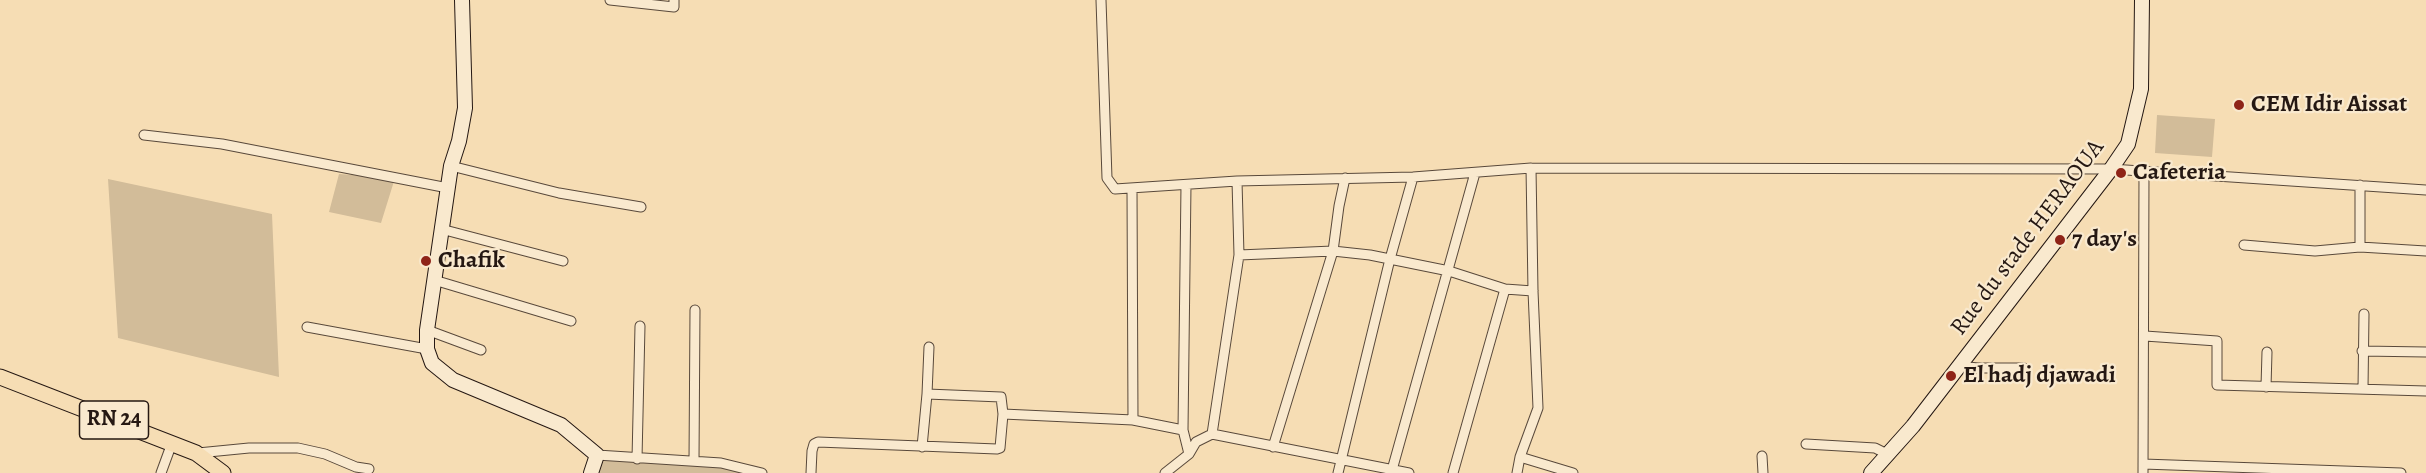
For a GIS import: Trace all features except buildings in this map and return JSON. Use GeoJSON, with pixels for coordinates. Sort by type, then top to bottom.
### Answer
{"type":"FeatureCollection","features":[{"type":"Feature","properties":{"kind":"main road","name":"RN 24"},"geometry":{"type":"LineString","coordinates":[[0,376],[196,453],[223,473]]}},
{"type":"Feature","properties":{"kind":"street"},"geometry":{"type":"LineString","coordinates":[[462,0],[465,108],[459,141],[451,166],[427,330],[427,349],[432,363],[453,380],[561,425],[597,455],[637,459],[694,460],[721,463],[762,473]]}},
{"type":"Feature","properties":{"kind":"street"},"geometry":{"type":"LineString","coordinates":[[610,0],[674,7],[674,0]]}},
{"type":"Feature","properties":{"kind":"street"},"geometry":{"type":"LineString","coordinates":[[1101,0],[1107,178],[1115,189],[1238,181],[1413,177],[1531,168],[2111,169],[2426,190]]}},
{"type":"Feature","properties":{"kind":"street","name":"Rue du stade HERAOUA"},"geometry":{"type":"LineString","coordinates":[[1871,473],[1913,426],[2128,144],[2141,89],[2142,0]]}},
{"type":"Feature","properties":{"kind":"street"},"geometry":{"type":"LineString","coordinates":[[144,135],[222,144],[448,188]]}},
{"type":"Feature","properties":{"kind":"street"},"geometry":{"type":"LineString","coordinates":[[451,166],[570,196],[640,207]]}},
{"type":"Feature","properties":{"kind":"street"},"geometry":{"type":"LineString","coordinates":[[1517,473],[1520,457],[1538,408],[1531,168]]}},
{"type":"Feature","properties":{"kind":"street"},"geometry":{"type":"LineString","coordinates":[[2145,172],[2143,469],[2401,473]]}},
{"type":"Feature","properties":{"kind":"street"},"geometry":{"type":"LineString","coordinates":[[1392,470],[1449,271],[1474,173]]}},
{"type":"Feature","properties":{"kind":"street"},"geometry":{"type":"LineString","coordinates":[[1338,473],[1390,259],[1413,177]]}},
{"type":"Feature","properties":{"kind":"street"},"geometry":{"type":"LineString","coordinates":[[1273,447],[1333,251],[1345,178]]}},
{"type":"Feature","properties":{"kind":"street"},"geometry":{"type":"LineString","coordinates":[[1212,434],[1239,255],[1238,181]]}},
{"type":"Feature","properties":{"kind":"street"},"geometry":{"type":"LineString","coordinates":[[1185,185],[1184,430],[1189,454]]}},
{"type":"Feature","properties":{"kind":"street"},"geometry":{"type":"LineString","coordinates":[[2360,185],[2360,247]]}},
{"type":"Feature","properties":{"kind":"street"},"geometry":{"type":"LineString","coordinates":[[1132,189],[1133,420]]}},
{"type":"Feature","properties":{"kind":"street"},"geometry":{"type":"LineString","coordinates":[[441,229],[563,261]]}},
{"type":"Feature","properties":{"kind":"street"},"geometry":{"type":"LineString","coordinates":[[2244,245],[2315,251],[2360,247],[2426,251]]}},
{"type":"Feature","properties":{"kind":"street"},"geometry":{"type":"LineString","coordinates":[[1239,255],[1333,251],[1390,259],[1449,271],[1505,289],[1533,291]]}},
{"type":"Feature","properties":{"kind":"street"},"geometry":{"type":"LineString","coordinates":[[434,280],[571,321]]}},
{"type":"Feature","properties":{"kind":"street"},"geometry":{"type":"LineString","coordinates":[[1453,473],[1505,289]]}},
{"type":"Feature","properties":{"kind":"street"},"geometry":{"type":"LineString","coordinates":[[694,460],[695,310]]}},
{"type":"Feature","properties":{"kind":"street"},"geometry":{"type":"LineString","coordinates":[[2363,389],[2364,314]]}},
{"type":"Feature","properties":{"kind":"street"},"geometry":{"type":"LineString","coordinates":[[637,459],[640,326]]}},
{"type":"Feature","properties":{"kind":"street"},"geometry":{"type":"LineString","coordinates":[[307,327],[427,349]]}},
{"type":"Feature","properties":{"kind":"street"},"geometry":{"type":"LineString","coordinates":[[427,330],[481,350]]}},
{"type":"Feature","properties":{"kind":"street"},"geometry":{"type":"LineString","coordinates":[[2145,336],[2217,341],[2217,385],[2426,391]]}},
{"type":"Feature","properties":{"kind":"street"},"geometry":{"type":"LineString","coordinates":[[922,447],[929,348]]}},
{"type":"Feature","properties":{"kind":"street"},"geometry":{"type":"LineString","coordinates":[[2362,351],[2426,352]]}},
{"type":"Feature","properties":{"kind":"street"},"geometry":{"type":"LineString","coordinates":[[2266,387],[2267,352]]}},
{"type":"Feature","properties":{"kind":"street"},"geometry":{"type":"LineString","coordinates":[[1959,366],[2024,368]]}},
{"type":"Feature","properties":{"kind":"street"},"geometry":{"type":"LineString","coordinates":[[811,473],[812,451],[814,444],[818,442],[1000,448],[1003,414],[1000,397],[927,394]]}},
{"type":"Feature","properties":{"kind":"street"},"geometry":{"type":"LineString","coordinates":[[1003,414],[1133,420],[1184,430]]}},
{"type":"Feature","properties":{"kind":"street"},"geometry":{"type":"LineString","coordinates":[[1165,473],[1189,454],[1197,442],[1212,434],[1409,473]]}},
{"type":"Feature","properties":{"kind":"street"},"geometry":{"type":"LineString","coordinates":[[160,473],[172,443]]}},
{"type":"Feature","properties":{"kind":"street"},"geometry":{"type":"LineString","coordinates":[[1806,444],[1875,448],[1887,454]]}},
{"type":"Feature","properties":{"kind":"street"},"geometry":{"type":"LineString","coordinates":[[196,453],[249,448],[298,448],[325,454],[356,467],[369,469]]}},
{"type":"Feature","properties":{"kind":"street"},"geometry":{"type":"LineString","coordinates":[[591,473],[597,455]]}},
{"type":"Feature","properties":{"kind":"street"},"geometry":{"type":"LineString","coordinates":[[1762,456],[1763,473]]}},
{"type":"Feature","properties":{"kind":"street"},"geometry":{"type":"LineString","coordinates":[[1520,457],[1573,473]]}},
{"type":"Feature","properties":{"kind":"street"},"geometry":{"type":"LineString","coordinates":[[1175,465],[1182,473]]}},
{"type":"Feature","properties":{"kind":"shaded area"},"geometry":{"type":"Polygon","coordinates":[[[2157,115],[2215,119],[2212,157],[2155,153],[2157,115]]]}},
{"type":"Feature","properties":{"kind":"shaded area"},"geometry":{"type":"Polygon","coordinates":[[[339,174],[395,178],[381,223],[329,212],[339,174]]]}},
{"type":"Feature","properties":{"kind":"shaded area"},"geometry":{"type":"Polygon","coordinates":[[[108,179],[272,214],[279,377],[118,338],[108,179]]]}},
{"type":"Feature","properties":{"kind":"shaded area"},"geometry":{"type":"Polygon","coordinates":[[[610,456],[647,456],[763,473],[592,473],[610,456]]]}},
{"type":"Feature","properties":{"kind":"place","name":"CEM Idir Aissat"},"geometry":{"type":"Point","coordinates":[2239,105]}},
{"type":"Feature","properties":{"kind":"place","name":"Cafeteria"},"geometry":{"type":"Point","coordinates":[2121,173]}},
{"type":"Feature","properties":{"kind":"place","name":"7 day's"},"geometry":{"type":"Point","coordinates":[2060,240]}},
{"type":"Feature","properties":{"kind":"place","name":"Chafik"},"geometry":{"type":"Point","coordinates":[426,261]}},
{"type":"Feature","properties":{"kind":"place","name":"El hadj djawadi"},"geometry":{"type":"Point","coordinates":[1951,376]}}]}
